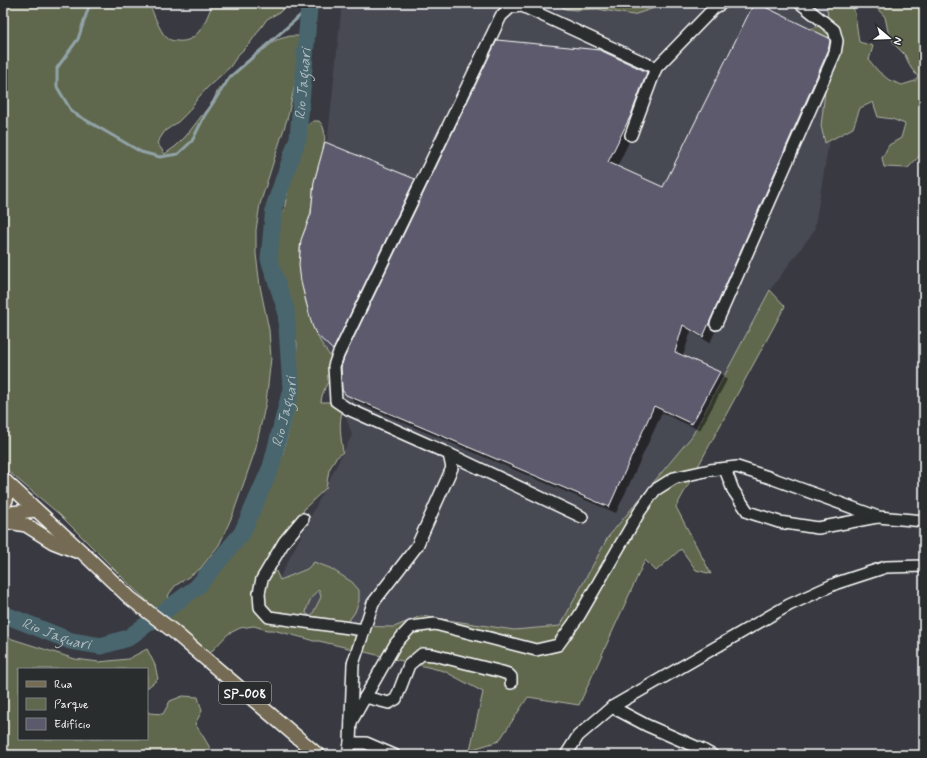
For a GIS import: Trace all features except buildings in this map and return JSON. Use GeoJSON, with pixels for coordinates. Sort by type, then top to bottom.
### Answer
{"type":"FeatureCollection","features":[{"type":"Feature","properties":{"kind":"main road","name":"SP-008"},"geometry":{"type":"LineString","coordinates":[[4,480],[130,598],[173,631],[318,755]]}},
{"type":"Feature","properties":{"kind":"main road"},"geometry":{"type":"LineString","coordinates":[[3,505],[5,504],[8,492],[4,480]]}},
{"type":"Feature","properties":{"kind":"main road"},"geometry":{"type":"LineString","coordinates":[[9,513],[23,498]]}},
{"type":"Feature","properties":{"kind":"main road"},"geometry":{"type":"LineString","coordinates":[[9,513],[36,510]]}},
{"type":"Feature","properties":{"kind":"main road"},"geometry":{"type":"LineString","coordinates":[[3,521],[26,525],[53,542],[83,553]]}},
{"type":"Feature","properties":{"kind":"street"},"geometry":{"type":"LineString","coordinates":[[631,134],[656,68],[714,8],[722,3]]}},
{"type":"Feature","properties":{"kind":"street"},"geometry":{"type":"LineString","coordinates":[[716,324],[835,53],[837,41],[834,30],[800,3]]}},
{"type":"Feature","properties":{"kind":"street"},"geometry":{"type":"LineString","coordinates":[[582,517],[450,454],[348,409],[336,401],[334,366],[501,16],[511,7],[522,6],[656,68]]}},
{"type":"Feature","properties":{"kind":"street"},"geometry":{"type":"LineString","coordinates":[[348,755],[350,743],[353,664],[373,603],[417,546],[452,468],[450,454]]}},
{"type":"Feature","properties":{"kind":"street"},"geometry":{"type":"LineString","coordinates":[[351,722],[396,643],[411,627],[435,624],[536,650],[558,645],[579,616],[640,511],[654,490],[674,478],[710,470],[737,467],[878,517],[924,521]]}},
{"type":"Feature","properties":{"kind":"street"},"geometry":{"type":"LineString","coordinates":[[725,469],[733,490],[748,512],[779,522],[818,528],[878,517]]}},
{"type":"Feature","properties":{"kind":"street"},"geometry":{"type":"LineString","coordinates":[[303,519],[284,542],[262,579],[259,593],[260,607],[269,617],[364,630]]}},
{"type":"Feature","properties":{"kind":"street"},"geometry":{"type":"LineString","coordinates":[[566,755],[578,736],[612,706],[789,605],[837,583],[886,567],[924,566]]}},
{"type":"Feature","properties":{"kind":"street"},"geometry":{"type":"LineString","coordinates":[[365,697],[389,703],[396,699],[409,665],[422,654],[434,655],[502,672],[511,677],[510,683]]}},
{"type":"Feature","properties":{"kind":"street"},"geometry":{"type":"LineString","coordinates":[[612,706],[646,725],[712,755]]}},
{"type":"Feature","properties":{"kind":"street"},"geometry":{"type":"LineString","coordinates":[[350,743],[366,743],[394,755]]}},
{"type":"Feature","properties":{"kind":"shaded area"},"geometry":{"type":"Polygon","coordinates":[[[342,3],[588,3],[622,13],[710,3],[834,3],[849,23],[814,231],[770,290],[692,436],[608,537],[560,626],[514,630],[421,616],[394,627],[321,626],[306,613],[278,581],[352,435],[317,334],[300,222],[328,136],[342,3]]]}},
{"type":"Feature","properties":{"kind":"green space"},"geometry":{"type":"Polygon","coordinates":[[[3,3],[152,3],[150,6],[163,34],[173,41],[185,41],[191,39],[201,29],[213,3],[289,3],[280,12],[267,19],[230,67],[208,87],[178,122],[165,131],[157,143],[165,154],[186,136],[213,101],[219,88],[252,56],[265,49],[276,40],[290,36],[302,36],[288,116],[260,204],[256,230],[256,254],[260,286],[269,330],[271,358],[266,402],[255,451],[233,514],[219,545],[200,569],[175,586],[169,594],[167,602],[170,605],[174,605],[197,596],[238,547],[247,532],[260,501],[271,482],[283,453],[294,408],[297,343],[276,287],[268,260],[267,251],[284,210],[297,141],[304,128],[313,121],[319,121],[325,134],[323,150],[314,182],[312,207],[301,241],[301,278],[303,292],[315,330],[333,362],[333,370],[323,392],[321,402],[338,402],[343,409],[340,425],[343,452],[335,459],[329,470],[326,488],[305,508],[300,518],[299,526],[301,530],[286,542],[274,567],[280,580],[307,569],[314,562],[330,568],[352,582],[359,590],[359,601],[355,612],[345,626],[394,627],[421,616],[514,630],[560,626],[608,537],[692,436],[770,290],[785,306],[676,507],[711,574],[696,570],[681,549],[656,571],[645,560],[579,705],[528,697],[499,741],[470,750],[483,692],[444,671],[254,626],[240,628],[228,634],[210,653],[182,633],[132,587],[59,514],[3,467],[3,3]],[[319,590],[308,606],[306,613],[311,617],[321,597],[319,590]]]}},
{"type":"Feature","properties":{"kind":"green space"},"geometry":{"type":"Polygon","coordinates":[[[558,3],[687,3],[667,4],[633,15],[597,9],[565,9],[558,3]]]}},
{"type":"Feature","properties":{"kind":"green space"},"geometry":{"type":"Polygon","coordinates":[[[826,3],[852,3],[859,42],[873,46],[869,60],[878,71],[889,80],[902,85],[915,81],[918,77],[911,68],[905,55],[895,45],[888,31],[885,17],[872,3],[924,3],[924,151],[908,168],[884,167],[882,158],[889,145],[901,138],[905,124],[892,119],[878,117],[873,102],[860,108],[853,128],[825,143],[821,126],[828,66],[821,44],[807,30],[819,26],[828,16],[826,3]]]}},
{"type":"Feature","properties":{"kind":"green space"},"geometry":{"type":"Polygon","coordinates":[[[3,636],[75,659],[99,662],[128,659],[147,649],[155,665],[158,679],[148,687],[148,668],[18,668],[18,740],[148,740],[148,712],[149,713],[163,714],[170,701],[183,696],[198,697],[202,711],[195,724],[210,748],[199,755],[3,755],[3,636]]]}},
{"type":"Feature","properties":{"kind":"waterway"},"geometry":{"type":"LineString","coordinates":[[90,3],[78,39],[57,68],[57,87],[72,112],[141,152],[160,157],[178,154],[192,141],[205,115],[230,77],[309,8]]}},
{"type":"Feature","properties":{"kind":"waterway","name":"Rio Jaguari"},"geometry":{"type":"LineString","coordinates":[[3,614],[71,641],[101,646],[128,638],[197,587],[242,533],[271,467],[291,389],[286,310],[269,259],[274,207],[298,138],[310,3]]}}]}
